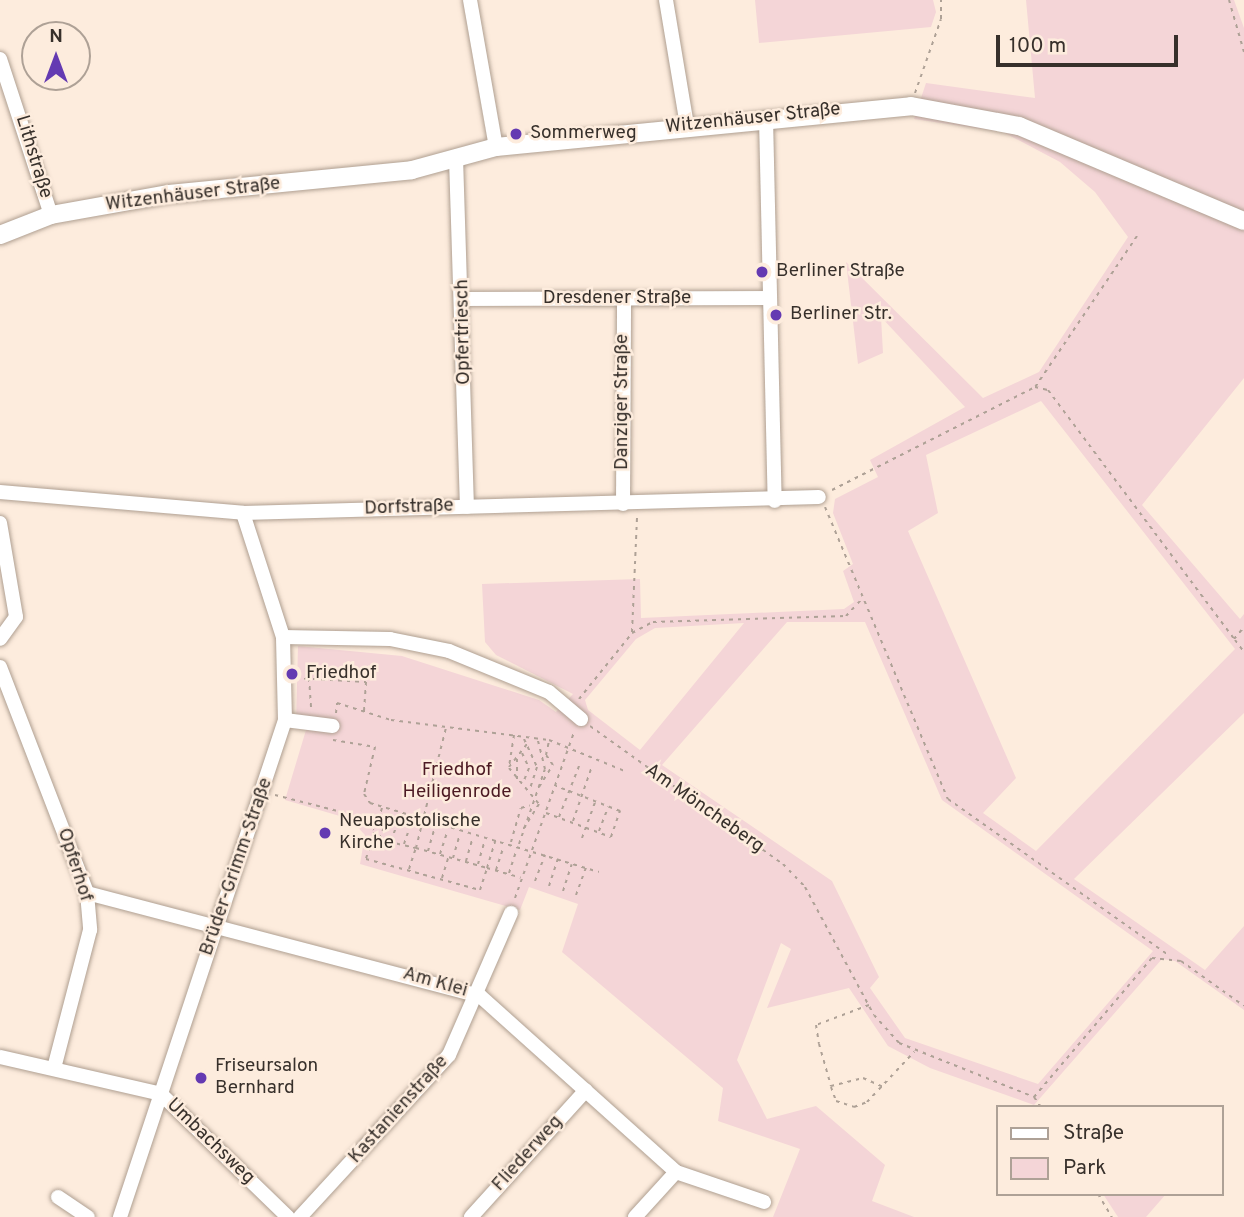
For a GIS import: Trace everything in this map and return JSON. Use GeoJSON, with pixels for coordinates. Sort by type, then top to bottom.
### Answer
{"type":"FeatureCollection","features":[{"type":"Feature","properties":{"kind":"main road","name":"Witzenhäuser Straße"},"geometry":{"type":"LineString","coordinates":[[0,235],[51,215],[169,194],[412,170],[496,147],[687,125],[911,106],[1019,126],[1244,221]]}},
{"type":"Feature","properties":{"kind":"street"},"geometry":{"type":"LineString","coordinates":[[470,0],[496,147]]}},
{"type":"Feature","properties":{"kind":"street"},"geometry":{"type":"LineString","coordinates":[[666,0],[687,125]]}},
{"type":"Feature","properties":{"kind":"street","name":"Lithstraße"},"geometry":{"type":"LineString","coordinates":[[0,59],[51,215]]}},
{"type":"Feature","properties":{"kind":"street"},"geometry":{"type":"LineString","coordinates":[[766,118],[768,298],[775,501]]}},
{"type":"Feature","properties":{"kind":"street","name":"Opfertriesch"},"geometry":{"type":"LineString","coordinates":[[456,158],[465,299],[467,507]]}},
{"type":"Feature","properties":{"kind":"street","name":"Dresdener Straße"},"geometry":{"type":"LineString","coordinates":[[465,299],[768,298]]}},
{"type":"Feature","properties":{"kind":"street","name":"Danziger Straße"},"geometry":{"type":"LineString","coordinates":[[624,300],[630,504]]}},
{"type":"Feature","properties":{"kind":"street","name":"Dorfstraße"},"geometry":{"type":"LineString","coordinates":[[0,492],[243,513],[775,501],[819,497]]}},
{"type":"Feature","properties":{"kind":"street","name":"Brüder-Grimm-Straße"},"geometry":{"type":"LineString","coordinates":[[120,1217],[263,792],[286,715],[288,679],[284,636],[243,513]]}},
{"type":"Feature","properties":{"kind":"street"},"geometry":{"type":"LineString","coordinates":[[0,523],[16,617],[0,639]]}},
{"type":"Feature","properties":{"kind":"street"},"geometry":{"type":"LineString","coordinates":[[284,636],[421,644],[521,680],[575,714]]}},
{"type":"Feature","properties":{"kind":"street","name":"Opferhof"},"geometry":{"type":"LineString","coordinates":[[0,667],[87,893],[90,930],[54,1068]]}},
{"type":"Feature","properties":{"kind":"street"},"geometry":{"type":"LineString","coordinates":[[286,715],[333,726]]}},
{"type":"Feature","properties":{"kind":"street","name":"Am Klei"},"geometry":{"type":"LineString","coordinates":[[87,893],[218,923],[480,996],[676,1172],[764,1202]]}},
{"type":"Feature","properties":{"kind":"street","name":"Kastanienstraße"},"geometry":{"type":"LineString","coordinates":[[300,1217],[449,1055],[480,996],[511,913]]}},
{"type":"Feature","properties":{"kind":"street","name":"Umbachsweg"},"geometry":{"type":"LineString","coordinates":[[0,1057],[161,1094],[288,1217]]}},
{"type":"Feature","properties":{"kind":"street","name":"Fliederweg"},"geometry":{"type":"LineString","coordinates":[[471,1217],[586,1090]]}},
{"type":"Feature","properties":{"kind":"street"},"geometry":{"type":"LineString","coordinates":[[635,1217],[676,1172]]}},
{"type":"Feature","properties":{"kind":"street"},"geometry":{"type":"LineString","coordinates":[[58,1197],[88,1217]]}},
{"type":"Feature","properties":{"kind":"path"},"geometry":{"type":"LineString","coordinates":[[911,106],[941,19],[941,0]]}},
{"type":"Feature","properties":{"kind":"path"},"geometry":{"type":"LineString","coordinates":[[1229,0],[1244,52]]}},
{"type":"Feature","properties":{"kind":"path"},"geometry":{"type":"LineString","coordinates":[[1136,236],[1035,387],[819,497],[860,600],[948,799],[1244,1006]]}},
{"type":"Feature","properties":{"kind":"path"},"geometry":{"type":"LineString","coordinates":[[1035,387],[1048,390],[1244,652]]}},
{"type":"Feature","properties":{"kind":"path"},"geometry":{"type":"LineString","coordinates":[[511,913],[568,748],[575,714],[632,633],[638,614],[630,504]]}},
{"type":"Feature","properties":{"kind":"path"},"geometry":{"type":"LineString","coordinates":[[632,633],[675,620],[846,616],[860,600]]}},
{"type":"Feature","properties":{"kind":"path"},"geometry":{"type":"LineString","coordinates":[[1234,639],[1244,627]]}},
{"type":"Feature","properties":{"kind":"path"},"geometry":{"type":"LineString","coordinates":[[288,679],[309,677],[366,682],[364,712]]}},
{"type":"Feature","properties":{"kind":"path"},"geometry":{"type":"LineString","coordinates":[[286,715],[312,709],[309,677]]}},
{"type":"Feature","properties":{"kind":"path"},"geometry":{"type":"LineString","coordinates":[[599,872],[519,845],[382,807],[364,794],[375,747],[333,744],[337,703],[364,712],[447,727],[549,740],[627,772]]}},
{"type":"Feature","properties":{"kind":"path","name":"Am Möncheberg"},"geometry":{"type":"LineString","coordinates":[[575,714],[783,864],[805,887],[869,1005],[899,1043],[1034,1097]]}},
{"type":"Feature","properties":{"kind":"path"},"geometry":{"type":"LineString","coordinates":[[409,870],[425,818],[447,727]]}},
{"type":"Feature","properties":{"kind":"path"},"geometry":{"type":"LineString","coordinates":[[514,735],[509,768],[517,780],[535,794],[539,804],[523,830]]}},
{"type":"Feature","properties":{"kind":"path"},"geometry":{"type":"LineString","coordinates":[[523,736],[537,767],[530,789]]}},
{"type":"Feature","properties":{"kind":"path"},"geometry":{"type":"LineString","coordinates":[[519,845],[530,805],[545,769],[539,757],[538,738]]}},
{"type":"Feature","properties":{"kind":"path"},"geometry":{"type":"LineString","coordinates":[[538,787],[546,786],[553,765],[546,755],[549,740]]}},
{"type":"Feature","properties":{"kind":"path"},"geometry":{"type":"LineString","coordinates":[[509,768],[527,743]]}},
{"type":"Feature","properties":{"kind":"path"},"geometry":{"type":"LineString","coordinates":[[522,753],[529,768],[522,784]]}},
{"type":"Feature","properties":{"kind":"path"},"geometry":{"type":"LineString","coordinates":[[539,757],[546,755]]}},
{"type":"Feature","properties":{"kind":"path"},"geometry":{"type":"LineString","coordinates":[[517,759],[517,780]]}},
{"type":"Feature","properties":{"kind":"path"},"geometry":{"type":"LineString","coordinates":[[559,818],[579,766]]}},
{"type":"Feature","properties":{"kind":"path"},"geometry":{"type":"LineString","coordinates":[[572,823],[591,769]]}},
{"type":"Feature","properties":{"kind":"path"},"geometry":{"type":"LineString","coordinates":[[545,813],[611,837],[620,811],[555,785]]}},
{"type":"Feature","properties":{"kind":"path"},"geometry":{"type":"LineString","coordinates":[[263,792],[361,817],[374,830]]}},
{"type":"Feature","properties":{"kind":"path"},"geometry":{"type":"LineString","coordinates":[[582,838],[595,801]]}},
{"type":"Feature","properties":{"kind":"path"},"geometry":{"type":"LineString","coordinates":[[510,843],[521,808],[530,805]]}},
{"type":"Feature","properties":{"kind":"path"},"geometry":{"type":"LineString","coordinates":[[598,833],[608,806]]}},
{"type":"Feature","properties":{"kind":"path"},"geometry":{"type":"LineString","coordinates":[[382,807],[366,859],[480,890],[496,839]]}},
{"type":"Feature","properties":{"kind":"path"},"geometry":{"type":"LineString","coordinates":[[379,839],[387,817]]}},
{"type":"Feature","properties":{"kind":"path"},"geometry":{"type":"LineString","coordinates":[[391,842],[399,819]]}},
{"type":"Feature","properties":{"kind":"path"},"geometry":{"type":"LineString","coordinates":[[403,845],[411,824]]}},
{"type":"Feature","properties":{"kind":"path"},"geometry":{"type":"LineString","coordinates":[[428,852],[435,830]]}},
{"type":"Feature","properties":{"kind":"path"},"geometry":{"type":"LineString","coordinates":[[440,855],[447,833]]}},
{"type":"Feature","properties":{"kind":"path"},"geometry":{"type":"LineString","coordinates":[[453,859],[459,836]]}},
{"type":"Feature","properties":{"kind":"path"},"geometry":{"type":"LineString","coordinates":[[372,838],[522,878]]}},
{"type":"Feature","properties":{"kind":"path"},"geometry":{"type":"LineString","coordinates":[[466,862],[472,840]]}},
{"type":"Feature","properties":{"kind":"path"},"geometry":{"type":"LineString","coordinates":[[477,866],[484,843]]}},
{"type":"Feature","properties":{"kind":"path"},"geometry":{"type":"LineString","coordinates":[[496,871],[503,849]]}},
{"type":"Feature","properties":{"kind":"path"},"geometry":{"type":"LineString","coordinates":[[509,874],[516,852]]}},
{"type":"Feature","properties":{"kind":"path"},"geometry":{"type":"LineString","coordinates":[[535,881],[546,854]]}},
{"type":"Feature","properties":{"kind":"path"},"geometry":{"type":"LineString","coordinates":[[441,879],[448,858]]}},
{"type":"Feature","properties":{"kind":"path"},"geometry":{"type":"LineString","coordinates":[[549,886],[559,858]]}},
{"type":"Feature","properties":{"kind":"path"},"geometry":{"type":"LineString","coordinates":[[563,891],[572,863]]}},
{"type":"Feature","properties":{"kind":"path"},"geometry":{"type":"LineString","coordinates":[[576,895],[586,867]]}},
{"type":"Feature","properties":{"kind":"path"},"geometry":{"type":"LineString","coordinates":[[1040,1105],[1034,1097],[1152,958],[1168,955]]}},
{"type":"Feature","properties":{"kind":"path"},"geometry":{"type":"LineString","coordinates":[[869,1005],[816,1025],[835,1101],[853,1107],[883,1087],[914,1051]]}},
{"type":"Feature","properties":{"kind":"path"},"geometry":{"type":"LineString","coordinates":[[831,1086],[863,1079],[883,1087]]}},
{"type":"Feature","properties":{"kind":"path"},"geometry":{"type":"LineString","coordinates":[[1099,1196],[1112,1217]]}},
{"type":"Feature","properties":{"kind":"green space"},"geometry":{"type":"Polygon","coordinates":[[[755,0],[933,0],[936,12],[931,27],[759,43],[755,0]]]}},
{"type":"Feature","properties":{"kind":"green space","name":"Friedhof Heiligenrode"},"geometry":{"type":"Polygon","coordinates":[[[1026,0],[1234,0],[1244,28],[1244,378],[1142,505],[1240,619],[1244,614],[1244,713],[1074,879],[1205,970],[1244,926],[1244,1010],[1175,961],[1162,959],[1034,1105],[930,1068],[888,1046],[849,988],[767,1008],[791,949],[781,943],[737,1060],[767,1119],[816,1106],[885,1165],[872,1201],[914,1217],[773,1217],[800,1149],[718,1121],[723,1088],[562,952],[578,904],[529,887],[520,910],[360,864],[365,835],[350,819],[285,800],[306,730],[296,725],[298,646],[402,656],[539,700],[556,712],[573,694],[496,655],[485,642],[482,584],[640,579],[641,618],[844,609],[854,602],[843,571],[853,564],[833,513],[835,499],[878,477],[870,460],[965,407],[881,317],[883,353],[858,364],[846,262],[983,398],[1039,372],[1128,237],[1095,192],[1060,162],[1003,132],[914,119],[926,83],[1035,98],[1026,0]],[[1041,401],[926,455],[938,513],[908,531],[1016,778],[983,813],[1036,851],[1235,649],[1041,401]],[[787,622],[662,765],[832,881],[879,977],[870,988],[905,1038],[1038,1084],[1153,951],[942,800],[865,622],[787,622]],[[744,623],[655,628],[636,639],[585,700],[588,710],[640,750],[744,623]]]}},
{"type":"Feature","properties":{"kind":"green space"},"geometry":{"type":"Polygon","coordinates":[[[1104,1196],[1164,1196],[1146,1217],[1118,1217],[1104,1196]]]}},
{"type":"Feature","properties":{"kind":"place","name":"Sommerweg"},"geometry":{"type":"Point","coordinates":[516,134]}},
{"type":"Feature","properties":{"kind":"place","name":"Berliner Straße"},"geometry":{"type":"Point","coordinates":[762,272]}},
{"type":"Feature","properties":{"kind":"place","name":"Berliner Str."},"geometry":{"type":"Point","coordinates":[776,315]}},
{"type":"Feature","properties":{"kind":"place","name":"Friedhof"},"geometry":{"type":"Point","coordinates":[292,674]}},
{"type":"Feature","properties":{"kind":"place","name":"Neuapostolische Kirche"},"geometry":{"type":"Point","coordinates":[325,833]}},
{"type":"Feature","properties":{"kind":"place","name":"Friseursalon Bernhard"},"geometry":{"type":"Point","coordinates":[201,1078]}}]}
